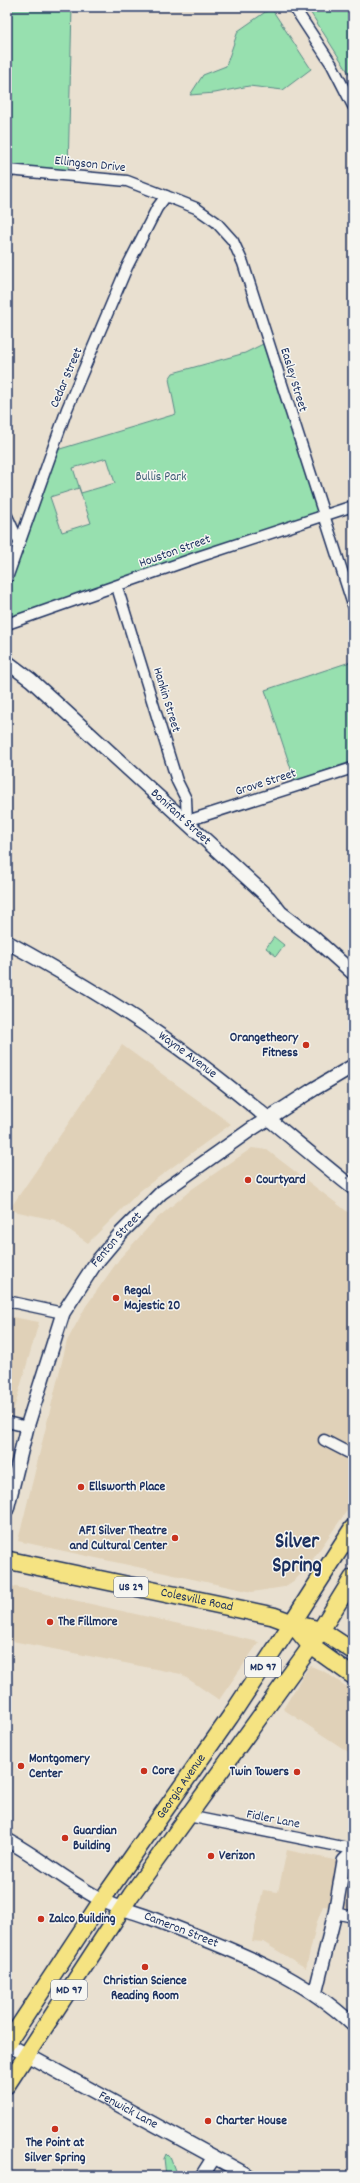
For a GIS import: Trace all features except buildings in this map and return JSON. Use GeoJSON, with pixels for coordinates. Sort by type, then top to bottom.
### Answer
{"type":"FeatureCollection","features":[{"type":"Feature","properties":{"kind":"highway","name":"Georgia Avenue"},"geometry":{"type":"LineString","coordinates":[[292,1623],[353,1528]]}},
{"type":"Feature","properties":{"kind":"highway","name":"Colesville Road"},"geometry":{"type":"LineString","coordinates":[[7,1560],[262,1614],[292,1623]]}},
{"type":"Feature","properties":{"kind":"highway","name":"Georgia Avenue"},"geometry":{"type":"LineString","coordinates":[[311,1646],[353,1578]]}},
{"type":"Feature","properties":{"kind":"highway"},"geometry":{"type":"LineString","coordinates":[[292,1623],[311,1646]]}},
{"type":"Feature","properties":{"kind":"main road","name":"Colesville Road"},"geometry":{"type":"LineString","coordinates":[[292,1623],[321,1630],[353,1652]]}},
{"type":"Feature","properties":{"kind":"main road","name":"Georgia Avenue"},"geometry":{"type":"LineString","coordinates":[[7,2044],[102,1900],[192,1773],[292,1623]]}},
{"type":"Feature","properties":{"kind":"main road","name":"Georgia Avenue"},"geometry":{"type":"LineString","coordinates":[[7,2085],[122,1909],[311,1646]]}},
{"type":"Feature","properties":{"kind":"main road"},"geometry":{"type":"LineString","coordinates":[[311,1646],[353,1676]]}},
{"type":"Feature","properties":{"kind":"main road","name":"MD 97"},"geometry":{"type":"LineString","coordinates":[[163,1851],[166,1833],[198,1785],[192,1773]]}},
{"type":"Feature","properties":{"kind":"street"},"geometry":{"type":"LineString","coordinates":[[294,7],[332,65],[353,106]]}},
{"type":"Feature","properties":{"kind":"street","name":"Ellingson Drive"},"geometry":{"type":"LineString","coordinates":[[8,173],[127,182],[166,196]]}},
{"type":"Feature","properties":{"kind":"street","name":"Easley Street"},"geometry":{"type":"LineString","coordinates":[[166,196],[196,208],[216,222],[233,241],[243,263],[353,605]]}},
{"type":"Feature","properties":{"kind":"street","name":"Cedar Street"},"geometry":{"type":"LineString","coordinates":[[7,578],[67,409],[127,267],[157,208],[166,196]]}},
{"type":"Feature","properties":{"kind":"street","name":"Houston Street"},"geometry":{"type":"LineString","coordinates":[[7,624],[117,587],[198,557],[353,506]]}},
{"type":"Feature","properties":{"kind":"street"},"geometry":{"type":"LineString","coordinates":[[7,516],[19,542]]}},
{"type":"Feature","properties":{"kind":"street","name":"Hankin Street"},"geometry":{"type":"LineString","coordinates":[[117,587],[177,781],[186,799],[187,821]]}},
{"type":"Feature","properties":{"kind":"street","name":"Bonifant Street"},"geometry":{"type":"LineString","coordinates":[[7,662],[31,680],[187,821],[269,898],[281,913],[314,938],[353,973]]}},
{"type":"Feature","properties":{"kind":"street","name":"Grove Street"},"geometry":{"type":"LineString","coordinates":[[187,821],[353,768]]}},
{"type":"Feature","properties":{"kind":"street","name":"Wayne Avenue"},"geometry":{"type":"LineString","coordinates":[[7,942],[125,1011],[163,1037],[353,1188]]}},
{"type":"Feature","properties":{"kind":"street","name":"Fenton Street"},"geometry":{"type":"LineString","coordinates":[[7,1509],[28,1427],[63,1313],[95,1264],[121,1233],[161,1193],[268,1119],[353,1066]]}},
{"type":"Feature","properties":{"kind":"street"},"geometry":{"type":"LineString","coordinates":[[7,1301],[63,1313]]}},
{"type":"Feature","properties":{"kind":"street"},"geometry":{"type":"LineString","coordinates":[[7,1422],[28,1427]]}},
{"type":"Feature","properties":{"kind":"street"},"geometry":{"type":"LineString","coordinates":[[324,1440],[353,1455]]}},
{"type":"Feature","properties":{"kind":"street","name":"Fidler Lane"},"geometry":{"type":"LineString","coordinates":[[188,1816],[353,1851]]}},
{"type":"Feature","properties":{"kind":"street","name":"Cameron Street"},"geometry":{"type":"LineString","coordinates":[[7,1840],[102,1900],[122,1909],[139,1913],[254,1961],[315,1994],[336,2009],[353,2025]]}},
{"type":"Feature","properties":{"kind":"street"},"geometry":{"type":"LineString","coordinates":[[315,1994],[336,1914],[344,1861],[353,1851]]}},
{"type":"Feature","properties":{"kind":"street"},"geometry":{"type":"LineString","coordinates":[[336,1914],[353,1917]]}},
{"type":"Feature","properties":{"kind":"street","name":"Fenwick Lane"},"geometry":{"type":"LineString","coordinates":[[7,2044],[214,2156],[248,2176]]}},
{"type":"Feature","properties":{"kind":"street"},"geometry":{"type":"LineString","coordinates":[[202,2176],[214,2156]]}},
{"type":"Feature","properties":{"kind":"shaded area"},"geometry":{"type":"Polygon","coordinates":[[[122,1045],[231,1124],[141,1190],[88,1243],[55,1220],[9,1210],[122,1045]]]}},
{"type":"Feature","properties":{"kind":"shaded area"},"geometry":{"type":"Polygon","coordinates":[[[252,1148],[267,1150],[353,1216],[353,1502],[306,1569],[295,1580],[284,1587],[252,1592],[18,1541],[67,1341],[86,1306],[120,1258],[155,1220],[192,1189],[252,1148]]]}},
{"type":"Feature","properties":{"kind":"shaded area"},"geometry":{"type":"Polygon","coordinates":[[[7,1316],[39,1322],[7,1433],[7,1316]]]}},
{"type":"Feature","properties":{"kind":"shaded area"},"geometry":{"type":"Polygon","coordinates":[[[7,1585],[259,1642],[219,1700],[181,1674],[7,1640],[7,1585]]]}},
{"type":"Feature","properties":{"kind":"shaded area"},"geometry":{"type":"Polygon","coordinates":[[[311,1666],[325,1672],[353,1691],[353,1755],[283,1709],[308,1668],[311,1666]]]}},
{"type":"Feature","properties":{"kind":"shaded area"},"geometry":{"type":"Polygon","coordinates":[[[287,1850],[353,1864],[353,1910],[323,1906],[317,1922],[306,1968],[263,1942],[252,1941],[263,1890],[278,1892],[287,1850]]]}},
{"type":"Feature","properties":{"kind":"green space"},"geometry":{"type":"Polygon","coordinates":[[[7,7],[72,7],[68,171],[7,166],[7,7]]]}},
{"type":"Feature","properties":{"kind":"green space"},"geometry":{"type":"Polygon","coordinates":[[[307,7],[353,7],[353,79],[352,78],[307,7]]]}},
{"type":"Feature","properties":{"kind":"green space"},"geometry":{"type":"Polygon","coordinates":[[[271,8],[311,69],[283,90],[249,86],[215,93],[190,95],[203,75],[226,66],[238,31],[271,8]]]}},
{"type":"Feature","properties":{"kind":"green space","name":"Bullis Park"},"geometry":{"type":"Polygon","coordinates":[[[265,343],[298,444],[298,451],[318,513],[199,551],[189,558],[7,624],[7,578],[50,454],[60,449],[176,414],[169,379],[173,373],[245,353],[265,343]],[[107,458],[73,468],[81,493],[115,483],[107,458]],[[79,488],[50,497],[62,532],[91,523],[79,488]]]}},
{"type":"Feature","properties":{"kind":"green space"},"geometry":{"type":"Polygon","coordinates":[[[353,661],[353,761],[295,781],[265,690],[353,661]]]}},
{"type":"Feature","properties":{"kind":"green space"},"geometry":{"type":"Polygon","coordinates":[[[274,937],[284,945],[276,956],[266,948],[274,937]]]}},
{"type":"Feature","properties":{"kind":"green space"},"geometry":{"type":"Polygon","coordinates":[[[166,2153],[170,2157],[177,2176],[166,2176],[164,2158],[166,2153]]]}},
{"type":"Feature","properties":{"kind":"place","name":"Orangetheory Fitness"},"geometry":{"type":"Point","coordinates":[306,1045]}},
{"type":"Feature","properties":{"kind":"place","name":"Courtyard"},"geometry":{"type":"Point","coordinates":[248,1180]}},
{"type":"Feature","properties":{"kind":"place","name":"Regal Majestic 20"},"geometry":{"type":"Point","coordinates":[116,1298]}},
{"type":"Feature","properties":{"kind":"place","name":"Ellsworth Place"},"geometry":{"type":"Point","coordinates":[81,1487]}},
{"type":"Feature","properties":{"kind":"place","name":"AFI Silver Theatre and Cultural Center"},"geometry":{"type":"Point","coordinates":[175,1538]}},
{"type":"Feature","properties":{"kind":"place","name":"The Fillmore"},"geometry":{"type":"Point","coordinates":[50,1622]}},
{"type":"Feature","properties":{"kind":"place","name":"Montgomery Center"},"geometry":{"type":"Point","coordinates":[21,1766]}},
{"type":"Feature","properties":{"kind":"place","name":"Core"},"geometry":{"type":"Point","coordinates":[144,1771]}},
{"type":"Feature","properties":{"kind":"place","name":"Twin Towers"},"geometry":{"type":"Point","coordinates":[297,1772]}},
{"type":"Feature","properties":{"kind":"place","name":"Guardian Building"},"geometry":{"type":"Point","coordinates":[65,1838]}},
{"type":"Feature","properties":{"kind":"place","name":"Verizon"},"geometry":{"type":"Point","coordinates":[211,1856]}},
{"type":"Feature","properties":{"kind":"place","name":"Zalco Building"},"geometry":{"type":"Point","coordinates":[41,1919]}},
{"type":"Feature","properties":{"kind":"place","name":"Christian Science Reading Room"},"geometry":{"type":"Point","coordinates":[145,1967]}},
{"type":"Feature","properties":{"kind":"place","name":"Charter House"},"geometry":{"type":"Point","coordinates":[208,2121]}},
{"type":"Feature","properties":{"kind":"place","name":"The Point at Silver Spring"},"geometry":{"type":"Point","coordinates":[55,2129]}},
{"type":"Feature","properties":{"kind":"district","name":"Silver Spring"},"geometry":{"type":"Point","coordinates":[297,1555]}}]}
